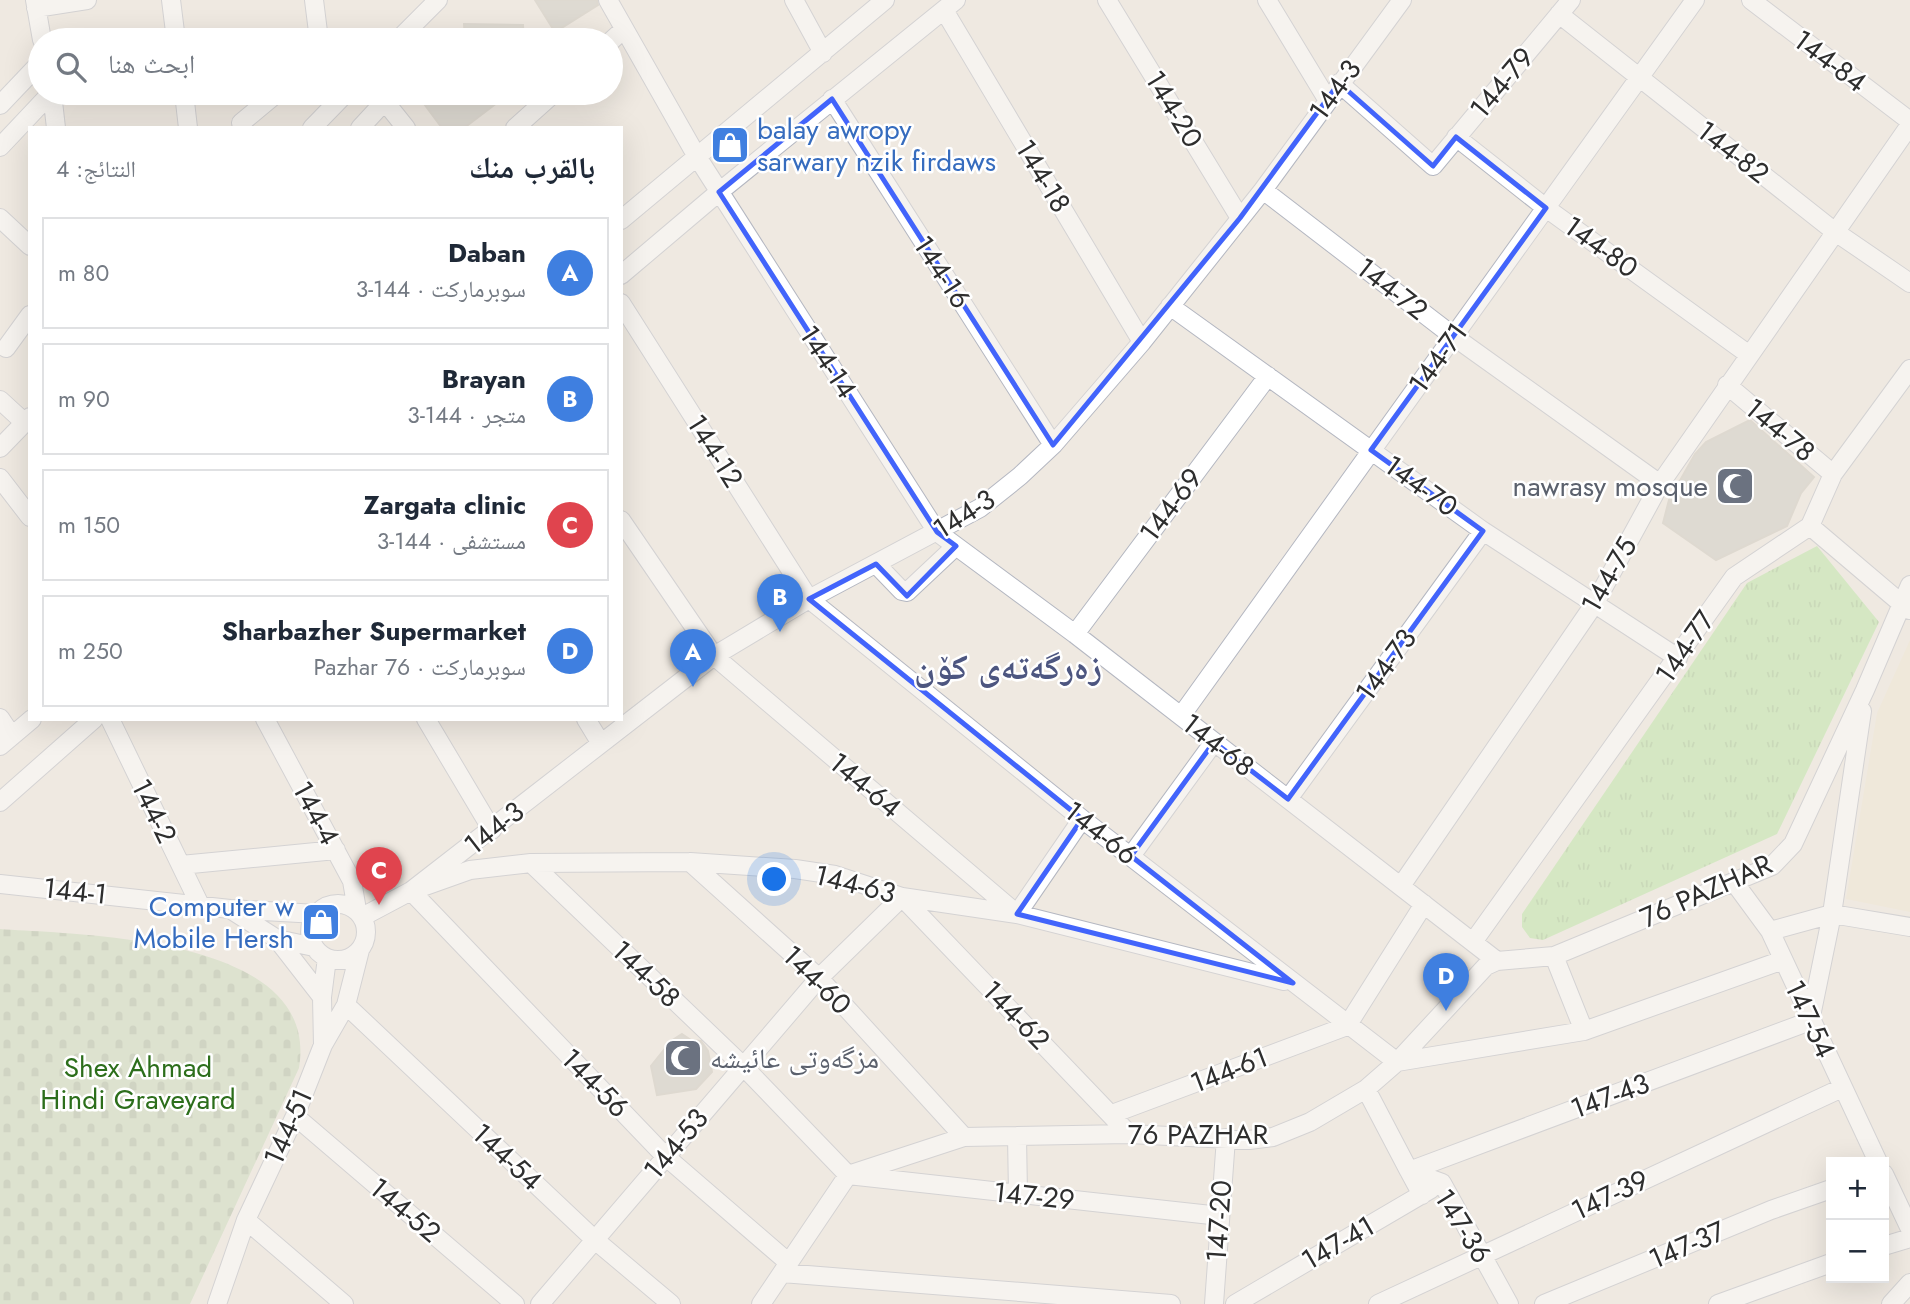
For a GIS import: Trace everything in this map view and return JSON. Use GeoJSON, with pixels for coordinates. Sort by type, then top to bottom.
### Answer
{"type":"FeatureCollection","features":[{"type":"Feature","properties":{"kind":"street"},"geometry":{"type":"LineString","coordinates":[[40,28],[36,4],[87,0]]}},
{"type":"Feature","properties":{"kind":"street"},"geometry":{"type":"LineString","coordinates":[[171,0],[174,28]]}},
{"type":"Feature","properties":{"kind":"street"},"geometry":{"type":"LineString","coordinates":[[314,0],[318,28]]}},
{"type":"Feature","properties":{"kind":"street"},"geometry":{"type":"LineString","coordinates":[[410,28],[438,0]]}},
{"type":"Feature","properties":{"kind":"street","name":"144-14"},"geometry":{"type":"LineString","coordinates":[[608,0],[615,28]]}},
{"type":"Feature","properties":{"kind":"street"},"geometry":{"type":"LineString","coordinates":[[794,0],[823,53]]}},
{"type":"Feature","properties":{"kind":"street"},"geometry":{"type":"LineString","coordinates":[[623,218],[885,0]]}},
{"type":"Feature","properties":{"kind":"street","name":"144-20"},"geometry":{"type":"LineString","coordinates":[[1107,0],[1240,218]]}},
{"type":"Feature","properties":{"kind":"street"},"geometry":{"type":"LineString","coordinates":[[1266,0],[1327,99]]}},
{"type":"Feature","properties":{"kind":"street","name":"144-3"},"geometry":{"type":"LineString","coordinates":[[361,928],[492,831],[600,742],[713,656],[809,600],[980,508],[1020,476],[1053,445],[1142,342],[1263,190],[1402,0]]}},
{"type":"Feature","properties":{"kind":"street","name":"144-79"},"geometry":{"type":"LineString","coordinates":[[1339,83],[1433,166],[1571,0]]}},
{"type":"Feature","properties":{"kind":"street","name":"144-71"},"geometry":{"type":"LineString","coordinates":[[1181,716],[1695,0]]}},
{"type":"Feature","properties":{"kind":"street","name":"144-84"},"geometry":{"type":"LineString","coordinates":[[1751,0],[1910,123]]}},
{"type":"Feature","properties":{"kind":"street"},"geometry":{"type":"LineString","coordinates":[[623,273],[832,99],[950,5]]}},
{"type":"Feature","properties":{"kind":"street","name":"144-18"},"geometry":{"type":"LineString","coordinates":[[950,5],[1142,342]]}},
{"type":"Feature","properties":{"kind":"street","name":"144-82"},"geometry":{"type":"LineString","coordinates":[[1559,15],[1834,232],[1910,283]]}},
{"type":"Feature","properties":{"kind":"street","name":"144-14"},"geometry":{"type":"LineString","coordinates":[[623,44],[937,532]]}},
{"type":"Feature","properties":{"kind":"street"},"geometry":{"type":"LineString","coordinates":[[0,105],[28,76]]}},
{"type":"Feature","properties":{"kind":"street","name":"144-16"},"geometry":{"type":"LineString","coordinates":[[832,99],[1053,445]]}},
{"type":"Feature","properties":{"kind":"street"},"geometry":{"type":"LineString","coordinates":[[0,147],[40,105]]}},
{"type":"Feature","properties":{"kind":"street"},"geometry":{"type":"LineString","coordinates":[[53,105],[56,126]]}},
{"type":"Feature","properties":{"kind":"street"},"geometry":{"type":"LineString","coordinates":[[185,105],[188,126]]}},
{"type":"Feature","properties":{"kind":"street"},"geometry":{"type":"LineString","coordinates":[[241,122],[262,105]]}},
{"type":"Feature","properties":{"kind":"street"},"geometry":{"type":"LineString","coordinates":[[326,105],[327,112]]}},
{"type":"Feature","properties":{"kind":"street"},"geometry":{"type":"LineString","coordinates":[[314,126],[334,105]]}},
{"type":"Feature","properties":{"kind":"street"},"geometry":{"type":"LineString","coordinates":[[361,126],[376,105]]}},
{"type":"Feature","properties":{"kind":"street"},"geometry":{"type":"LineString","coordinates":[[388,105],[404,126]]}},
{"type":"Feature","properties":{"kind":"street"},"geometry":{"type":"LineString","coordinates":[[517,126],[541,105]]}},
{"type":"Feature","properties":{"kind":"street","name":"144-75"},"geometry":{"type":"LineString","coordinates":[[1401,886],[1595,603],[1660,484],[1910,123]]}},
{"type":"Feature","properties":{"kind":"street","name":"144-80"},"geometry":{"type":"LineString","coordinates":[[1457,137],[1546,208],[1748,354]]}},
{"type":"Feature","properties":{"kind":"street","name":"144-72"},"geometry":{"type":"LineString","coordinates":[[1263,190],[1453,336],[1660,484]]}},
{"type":"Feature","properties":{"kind":"street"},"geometry":{"type":"LineString","coordinates":[[0,218],[28,244]]}},
{"type":"Feature","properties":{"kind":"street","name":"144-12"},"geometry":{"type":"LineString","coordinates":[[623,306],[809,600]]}},
{"type":"Feature","properties":{"kind":"street","name":"144-70"},"geometry":{"type":"LineString","coordinates":[[1170,306],[1483,531],[1678,658]]}},
{"type":"Feature","properties":{"kind":"street"},"geometry":{"type":"LineString","coordinates":[[6,348],[28,318]]}},
{"type":"Feature","properties":{"kind":"street"},"geometry":{"type":"LineString","coordinates":[[1905,613],[1810,526],[1833,474],[1910,369]]}},
{"type":"Feature","properties":{"kind":"street","name":"144-69"},"geometry":{"type":"LineString","coordinates":[[1075,634],[1268,376]]}},
{"type":"Feature","properties":{"kind":"street","name":"144-78"},"geometry":{"type":"LineString","coordinates":[[1727,385],[1833,474]]}},
{"type":"Feature","properties":{"kind":"street"},"geometry":{"type":"LineString","coordinates":[[0,400],[27,419],[0,448]]}},
{"type":"Feature","properties":{"kind":"street"},"geometry":{"type":"LineString","coordinates":[[0,478],[23,492],[28,510]]}},
{"type":"Feature","properties":{"kind":"street","name":"144-64"},"geometry":{"type":"LineString","coordinates":[[623,523],[713,656],[1017,914]]}},
{"type":"Feature","properties":{"kind":"street","name":"144-77"},"geometry":{"type":"LineString","coordinates":[[1473,942],[1734,577],[1810,526]]}},
{"type":"Feature","properties":{"kind":"street","name":"144-73"},"geometry":{"type":"LineString","coordinates":[[1288,799],[1483,531]]}},
{"type":"Feature","properties":{"kind":"street","name":"144-68"},"geometry":{"type":"LineString","coordinates":[[937,532],[1075,634],[1497,961]]}},
{"type":"Feature","properties":{"kind":"street"},"geometry":{"type":"LineString","coordinates":[[876,564],[902,591],[907,592],[956,546]]}},
{"type":"Feature","properties":{"kind":"street","name":"76 PAZHAR"},"geometry":{"type":"LineString","coordinates":[[848,1175],[964,1137],[1129,1134],[1273,1137],[1320,1117],[1366,1089],[1396,1062],[1474,976],[1497,961],[1554,957],[1772,866],[1793,844],[1865,690],[1905,613],[1910,584]]}},
{"type":"Feature","properties":{"kind":"street","name":"144-66"},"geometry":{"type":"LineString","coordinates":[[809,600],[1130,856],[1396,1062]]}},
{"type":"Feature","properties":{"kind":"street"},"geometry":{"type":"LineString","coordinates":[[1810,1021],[1832,914],[1865,690]]}},
{"type":"Feature","properties":{"kind":"street"},"geometry":{"type":"LineString","coordinates":[[0,718],[6,741],[30,721]]}},
{"type":"Feature","properties":{"kind":"street"},"geometry":{"type":"LineString","coordinates":[[0,802],[92,721]]}},
{"type":"Feature","properties":{"kind":"street","name":"144-2"},"geometry":{"type":"LineString","coordinates":[[111,721],[199,903]]}},
{"type":"Feature","properties":{"kind":"street","name":"144-4"},"geometry":{"type":"LineString","coordinates":[[266,721],[352,881],[361,928]]}},
{"type":"Feature","properties":{"kind":"street"},"geometry":{"type":"LineString","coordinates":[[427,721],[492,831]]}},
{"type":"Feature","properties":{"kind":"street"},"geometry":{"type":"LineString","coordinates":[[587,721],[600,742]]}},
{"type":"Feature","properties":{"kind":"street"},"geometry":{"type":"LineString","coordinates":[[1130,856],[1214,742]]}},
{"type":"Feature","properties":{"kind":"street"},"geometry":{"type":"LineString","coordinates":[[1017,914],[1082,818]]}},
{"type":"Feature","properties":{"kind":"street"},"geometry":{"type":"LineString","coordinates":[[181,865],[336,850]]}},
{"type":"Feature","properties":{"kind":"street","name":"144-63"},"geometry":{"type":"LineString","coordinates":[[408,893],[470,870],[531,863],[690,862],[835,875],[902,897],[1017,914],[1293,983]]}},
{"type":"Feature","properties":{"kind":"street","name":"144-60"},"geometry":{"type":"LineString","coordinates":[[690,862],[819,978],[964,1137]]}},
{"type":"Feature","properties":{"kind":"street","name":"144-58"},"geometry":{"type":"LineString","coordinates":[[531,863],[742,1065],[848,1175]]}},
{"type":"Feature","properties":{"kind":"street","name":"147-54"},"geometry":{"type":"LineString","coordinates":[[1734,882],[1770,930],[1810,1021],[1876,1157]]}},
{"type":"Feature","properties":{"kind":"street","name":"144-1"},"geometry":{"type":"LineString","coordinates":[[0,884],[199,903],[230,909],[317,914],[332,905],[340,904],[361,928]]}},
{"type":"Feature","properties":{"kind":"street","name":"144-56"},"geometry":{"type":"LineString","coordinates":[[408,893],[666,1156],[786,1268]]}},
{"type":"Feature","properties":{"kind":"street","name":"144-53"},"geometry":{"type":"LineString","coordinates":[[540,1304],[819,978],[902,897]]}},
{"type":"Feature","properties":{"kind":"street","name":"144-62"},"geometry":{"type":"LineString","coordinates":[[902,897],[1129,1134]]}},
{"type":"Feature","properties":{"kind":"street"},"geometry":{"type":"LineString","coordinates":[[1347,1026],[1424,904]]}},
{"type":"Feature","properties":{"kind":"street"},"geometry":{"type":"LineString","coordinates":[[230,909],[277,939],[345,959],[361,928]]}},
{"type":"Feature","properties":{"kind":"street"},"geometry":{"type":"LineString","coordinates":[[317,914],[310,930],[321,952],[323,1045]]}},
{"type":"Feature","properties":{"kind":"street"},"geometry":{"type":"LineString","coordinates":[[1770,930],[1832,914],[1910,927]]}},
{"type":"Feature","properties":{"kind":"street","name":"144-51"},"geometry":{"type":"LineString","coordinates":[[217,1304],[246,1220],[295,1116],[323,1045],[345,1005],[361,928]]}},
{"type":"Feature","properties":{"kind":"street"},"geometry":{"type":"LineString","coordinates":[[277,939],[322,997]]}},
{"type":"Feature","properties":{"kind":"street"},"geometry":{"type":"LineString","coordinates":[[1554,957],[1584,1031]]}},
{"type":"Feature","properties":{"kind":"street"},"geometry":{"type":"LineString","coordinates":[[1396,1062],[1584,1031],[1783,960]]}},
{"type":"Feature","properties":{"kind":"street","name":"144-54"},"geometry":{"type":"LineString","coordinates":[[345,1005],[595,1240],[671,1304]]}},
{"type":"Feature","properties":{"kind":"street","name":"147-43"},"geometry":{"type":"LineString","coordinates":[[1431,1179],[1810,1021]]}},
{"type":"Feature","properties":{"kind":"street","name":"144-61"},"geometry":{"type":"LineString","coordinates":[[1112,1114],[1347,1026]]}},
{"type":"Feature","properties":{"kind":"street","name":"147-39"},"geometry":{"type":"LineString","coordinates":[[1378,1304],[1842,1088]]}},
{"type":"Feature","properties":{"kind":"street","name":"147-36"},"geometry":{"type":"LineString","coordinates":[[1366,1089],[1409,1171],[1431,1179],[1482,1254],[1509,1304]]}},
{"type":"Feature","properties":{"kind":"street","name":"144-52"},"geometry":{"type":"LineString","coordinates":[[295,1116],[515,1304]]}},
{"type":"Feature","properties":{"kind":"street"},"geometry":{"type":"LineString","coordinates":[[1017,1136],[1018,1194]]}},
{"type":"Feature","properties":{"kind":"street","name":"147-20"},"geometry":{"type":"LineString","coordinates":[[1214,1304],[1226,1138]]}},
{"type":"Feature","properties":{"kind":"street"},"geometry":{"type":"LineString","coordinates":[[761,1304],[848,1175]]}},
{"type":"Feature","properties":{"kind":"street","name":"147-29"},"geometry":{"type":"LineString","coordinates":[[848,1175],[1220,1216]]}},
{"type":"Feature","properties":{"kind":"street","name":"147-41"},"geometry":{"type":"LineString","coordinates":[[1235,1304],[1431,1179]]}},
{"type":"Feature","properties":{"kind":"street"},"geometry":{"type":"LineString","coordinates":[[1889,1185],[1910,1229]]}},
{"type":"Feature","properties":{"kind":"street","name":"147-37"},"geometry":{"type":"LineString","coordinates":[[1544,1304],[1771,1210],[1826,1191]]}},
{"type":"Feature","properties":{"kind":"street"},"geometry":{"type":"LineString","coordinates":[[246,1220],[344,1304]]}},
{"type":"Feature","properties":{"kind":"street"},"geometry":{"type":"LineString","coordinates":[[1889,1244],[1910,1238]]}},
{"type":"Feature","properties":{"kind":"street"},"geometry":{"type":"LineString","coordinates":[[1718,1304],[1826,1265]]}},
{"type":"Feature","properties":{"kind":"street"},"geometry":{"type":"LineString","coordinates":[[786,1268],[1171,1304]]}},
{"type":"Feature","properties":{"kind":"street"},"geometry":{"type":"LineString","coordinates":[[1891,1304],[1910,1283]]}},
{"type":"Feature","properties":{"kind":"highlighted area"},"geometry":{"type":"Polygon","coordinates":[[[1339,83],[1433,166],[1456,137],[1546,208],[1371,450],[1483,531],[1288,799],[1214,742],[1131,856],[1293,983],[1017,914],[1082,819],[809,599],[876,564],[907,596],[956,546],[937,532],[719,192],[832,99],[1053,445],[1240,218],[1339,83]]]}},
{"type":"Feature","properties":{"kind":"shaded area"},"geometry":{"type":"Polygon","coordinates":[[[1910,640],[1910,912],[1846,899],[1877,713],[1910,640]]]}},
{"type":"Feature","properties":{"kind":"green space"},"geometry":{"type":"Polygon","coordinates":[[[1817,546],[1879,622],[1777,834],[1543,940],[1530,938],[1522,927],[1522,914],[1747,583],[1817,546]]]}},
{"type":"Feature","properties":{"kind":"green space","name":"Shex Ahmad Hindi Graveyard"},"geometry":{"type":"Polygon","coordinates":[[[0,929],[137,941],[189,951],[236,968],[273,991],[296,1024],[299,1068],[190,1304],[0,1304],[0,929]]]}},
{"type":"Feature","properties":{"kind":"building"},"geometry":{"type":"Polygon","coordinates":[[[535,0],[597,0],[598,5],[561,28],[552,28],[535,0]]]}},
{"type":"Feature","properties":{"kind":"building"},"geometry":{"type":"Polygon","coordinates":[[[464,24],[523,25],[523,28],[464,28],[464,24]]]}},
{"type":"Feature","properties":{"kind":"building"},"geometry":{"type":"Polygon","coordinates":[[[425,105],[494,105],[467,126],[441,126],[425,105]]]}},
{"type":"Feature","properties":{"kind":"building"},"geometry":{"type":"Polygon","coordinates":[[[1750,420],[1814,477],[1801,493],[1787,526],[1716,560],[1663,523],[1669,500],[1695,454],[1706,442],[1750,420]]]}},
{"type":"Feature","properties":{"kind":"building","name":"مزگەوتی عائیشە"},"geometry":{"type":"Polygon","coordinates":[[[682,1034],[691,1040],[701,1041],[708,1051],[712,1072],[696,1089],[657,1095],[651,1066],[671,1041],[682,1034]]]}},
{"type":"Feature","properties":{"kind":"place","name":"balay awropy sarwary nzik firdaws"},"geometry":{"type":"Point","coordinates":[730,145]}},
{"type":"Feature","properties":{"kind":"place","name":"nawrasy mosque"},"geometry":{"type":"Point","coordinates":[1735,486]}},
{"type":"Feature","properties":{"kind":"place","name":"Brayan"},"geometry":{"type":"Point","coordinates":[780,632]}},
{"type":"Feature","properties":{"kind":"place","name":"Daban"},"geometry":{"type":"Point","coordinates":[693,687]}},
{"type":"Feature","properties":{"kind":"place","name":"Zargata clinic"},"geometry":{"type":"Point","coordinates":[379,905]}},
{"type":"Feature","properties":{"kind":"place","name":"Computer w Mobile Hersh"},"geometry":{"type":"Point","coordinates":[321,922]}},
{"type":"Feature","properties":{"kind":"place","name":"Sharbazher Supermarket"},"geometry":{"type":"Point","coordinates":[1446,1011]}},
{"type":"Feature","properties":{"kind":"place","name":"مزگەوتی عائیشە"},"geometry":{"type":"Point","coordinates":[683,1058]}},
{"type":"Feature","properties":{"kind":"district","name":"زەرگەتەی کۆن"},"geometry":{"type":"Point","coordinates":[1008,667]}}]}
